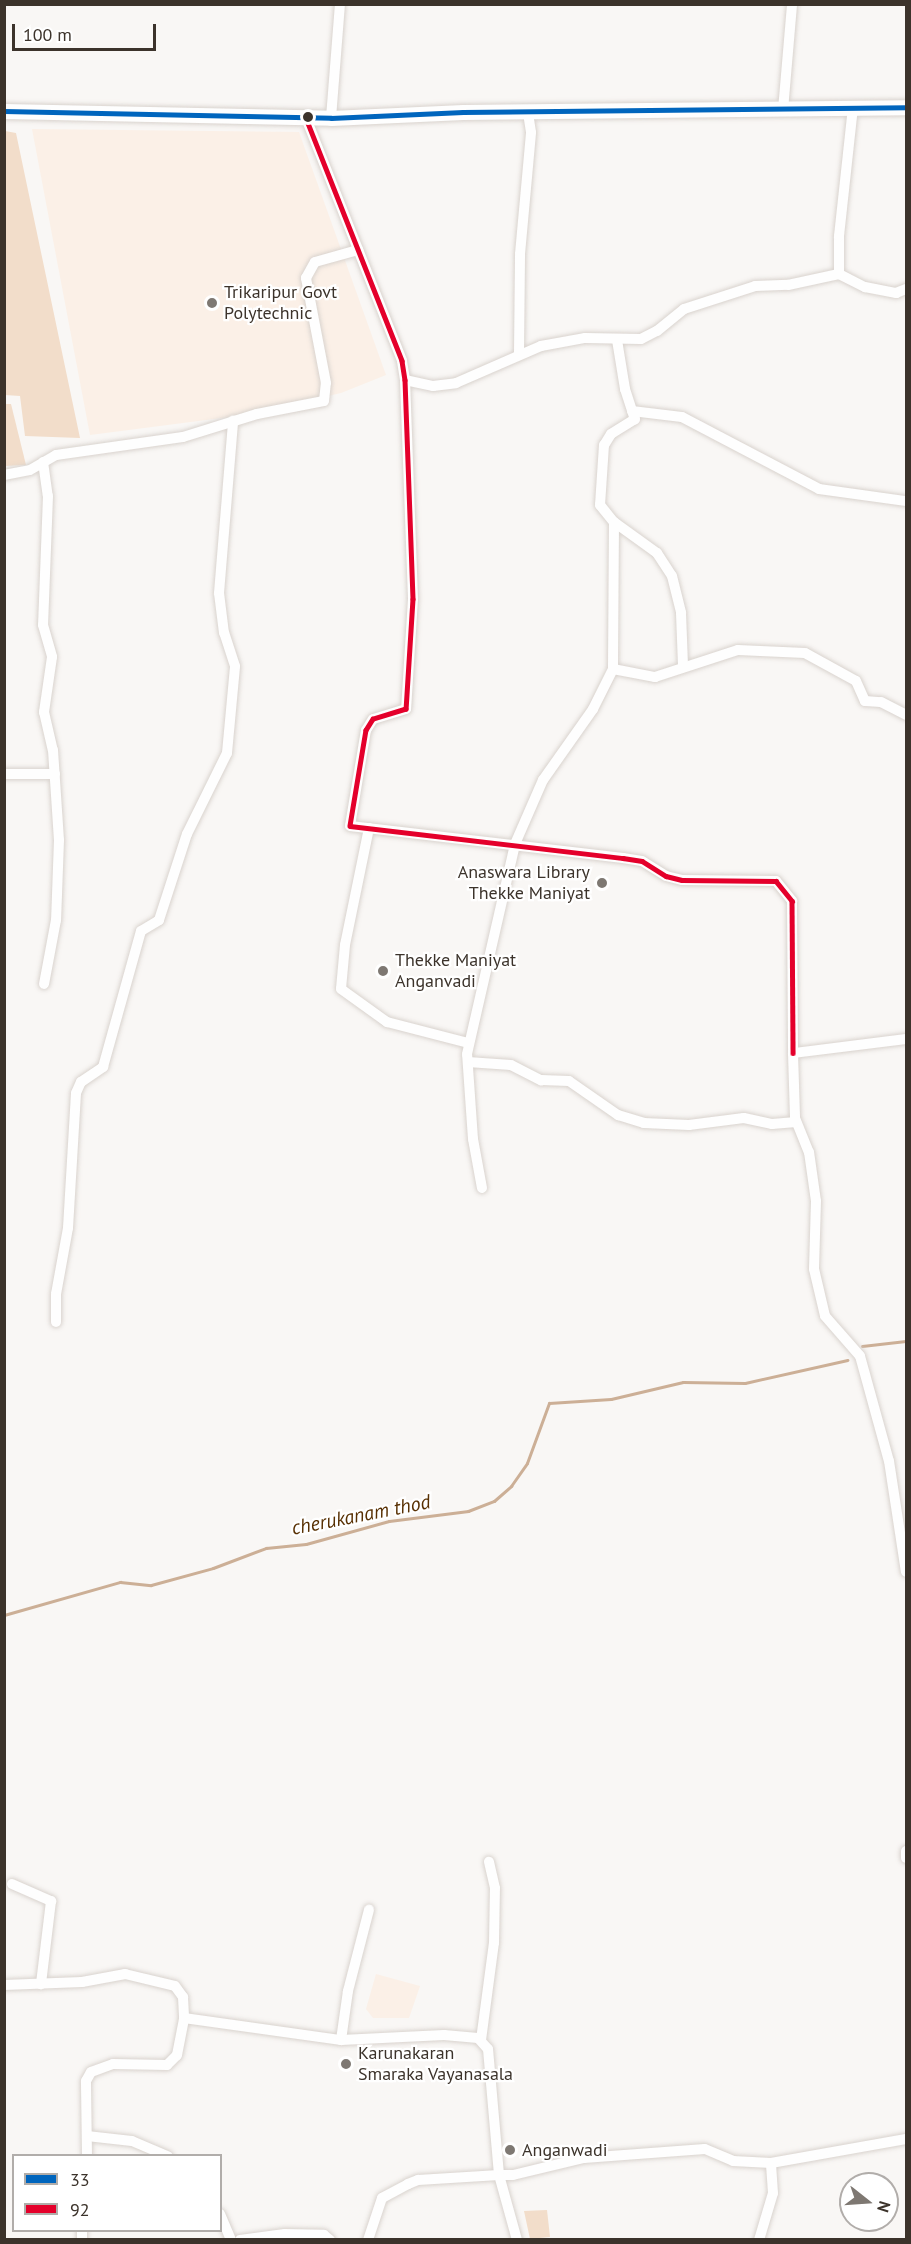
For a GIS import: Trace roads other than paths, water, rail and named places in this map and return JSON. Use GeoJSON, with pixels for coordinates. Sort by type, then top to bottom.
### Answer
{"type":"FeatureCollection","features":[{"type":"Feature","properties":{"kind":"main road"},"geometry":{"type":"LineString","coordinates":[[4,111],[331,118],[528,112],[906,107]]}},
{"type":"Feature","properties":{"kind":"street"},"geometry":{"type":"LineString","coordinates":[[331,118],[340,4]]}},
{"type":"Feature","properties":{"kind":"street"},"geometry":{"type":"LineString","coordinates":[[783,110],[792,4]]}},
{"type":"Feature","properties":{"kind":"street"},"geometry":{"type":"LineString","coordinates":[[839,274],[839,236],[853,107]]}},
{"type":"Feature","properties":{"kind":"street"},"geometry":{"type":"LineString","coordinates":[[519,353],[520,254],[531,132],[528,112]]}},
{"type":"Feature","properties":{"kind":"street"},"geometry":{"type":"LineString","coordinates":[[306,118],[402,361],[405,380],[413,599],[406,709],[373,719],[366,730],[350,826],[642,861],[674,879],[776,881],[792,901],[796,1122],[808,1152],[816,1201],[814,1269],[825,1316],[860,1356],[890,1461],[906,1572]]}},
{"type":"Feature","properties":{"kind":"street"},"geometry":{"type":"LineString","coordinates":[[4,475],[30,470],[43,462],[90,448],[183,438],[232,421],[324,401],[327,383],[306,278],[315,262],[358,250]]}},
{"type":"Feature","properties":{"kind":"street"},"geometry":{"type":"LineString","coordinates":[[405,380],[433,386],[456,383],[519,353],[585,338],[641,339],[684,309],[755,286],[788,285],[839,274],[865,287],[896,293],[906,289]]}},
{"type":"Feature","properties":{"kind":"street"},"geometry":{"type":"LineString","coordinates":[[617,340],[635,419],[611,434],[602,454],[600,506],[614,522],[649,545],[672,576],[681,613],[683,666]]}},
{"type":"Feature","properties":{"kind":"street"},"geometry":{"type":"LineString","coordinates":[[632,411],[682,417],[819,489],[906,501]]}},
{"type":"Feature","properties":{"kind":"street"},"geometry":{"type":"LineString","coordinates":[[56,1322],[56,1294],[69,1228],[76,1093],[81,1082],[103,1067],[141,931],[159,920],[187,834],[227,753],[235,666],[224,633],[219,593],[232,421]]}},
{"type":"Feature","properties":{"kind":"street"},"geometry":{"type":"LineString","coordinates":[[43,462],[48,496],[43,626],[52,657],[44,712],[55,774],[59,867],[56,920],[44,984]]}},
{"type":"Feature","properties":{"kind":"street"},"geometry":{"type":"LineString","coordinates":[[482,1188],[473,1139],[468,1043],[515,844],[543,780],[593,709],[613,669],[614,522]]}},
{"type":"Feature","properties":{"kind":"street"},"geometry":{"type":"LineString","coordinates":[[613,669],[655,677],[738,650],[805,653],[856,681],[865,701],[881,702],[906,715]]}},
{"type":"Feature","properties":{"kind":"street"},"geometry":{"type":"LineString","coordinates":[[4,774],[55,774]]}},
{"type":"Feature","properties":{"kind":"street"},"geometry":{"type":"LineString","coordinates":[[369,828],[346,935],[341,988],[387,1022],[468,1043]]}},
{"type":"Feature","properties":{"kind":"street"},"geometry":{"type":"LineString","coordinates":[[793,1053],[906,1039]]}},
{"type":"Feature","properties":{"kind":"street"},"geometry":{"type":"LineString","coordinates":[[468,1062],[512,1065],[541,1080],[569,1081],[618,1115],[644,1123],[689,1125],[744,1118],[772,1124],[796,1122]]}},
{"type":"Feature","properties":{"kind":"street"},"geometry":{"type":"LineString","coordinates":[[906,1851],[906,1858]]}},
{"type":"Feature","properties":{"kind":"street"},"geometry":{"type":"LineString","coordinates":[[481,2040],[494,1943],[495,1888],[489,1862]]}},
{"type":"Feature","properties":{"kind":"street"},"geometry":{"type":"LineString","coordinates":[[12,1884],[51,1901],[41,1984]]}},
{"type":"Feature","properties":{"kind":"street"},"geometry":{"type":"LineString","coordinates":[[341,2040],[348,1990],[369,1910]]}},
{"type":"Feature","properties":{"kind":"street"},"geometry":{"type":"LineString","coordinates":[[4,1985],[41,1984],[125,1974],[165,1981],[175,1986],[183,1997],[184,2018],[177,2055],[167,2065],[113,2064],[91,2072],[86,2081],[87,2154]]}},
{"type":"Feature","properties":{"kind":"street"},"geometry":{"type":"LineString","coordinates":[[184,2018],[341,2040],[444,2035],[481,2040],[488,2049],[499,2175],[517,2240]]}},
{"type":"Feature","properties":{"kind":"street"},"geometry":{"type":"LineString","coordinates":[[87,2136],[132,2141],[163,2154]]}},
{"type":"Feature","properties":{"kind":"street"},"geometry":{"type":"LineString","coordinates":[[368,2240],[382,2198],[418,2180],[513,2175],[584,2158],[705,2149],[733,2161],[771,2163],[906,2139]]}},
{"type":"Feature","properties":{"kind":"street"},"geometry":{"type":"LineString","coordinates":[[759,2240],[773,2193],[771,2163]]}},
{"type":"Feature","properties":{"kind":"street"},"geometry":{"type":"LineString","coordinates":[[222,2219],[231,2240]]}},
{"type":"Feature","properties":{"kind":"street"},"geometry":{"type":"LineString","coordinates":[[240,2240],[285,2234],[324,2235],[330,2240]]}},
{"type":"Feature","properties":{"kind":"waterway","name":"cherukanam thod"},"geometry":{"type":"LineString","coordinates":[[862,1346],[906,1341]]}},
{"type":"Feature","properties":{"kind":"waterway","name":"cherukanam thod"},"geometry":{"type":"LineString","coordinates":[[4,1615],[120,1582],[151,1585],[213,1568],[266,1548],[306,1544],[389,1521],[468,1511],[494,1501],[511,1486],[527,1463],[549,1403],[611,1399],[683,1382],[745,1383],[847,1360]]}},
{"type":"Feature","properties":{"kind":"place","name":"Trikaripur Govt Polytechnic"},"geometry":{"type":"Point","coordinates":[212,303]}},
{"type":"Feature","properties":{"kind":"place","name":"Anaswara Library Thekke Maniyat"},"geometry":{"type":"Point","coordinates":[602,883]}},
{"type":"Feature","properties":{"kind":"place","name":"Thekke Maniyat Anganvadi"},"geometry":{"type":"Point","coordinates":[383,971]}},
{"type":"Feature","properties":{"kind":"place","name":"Karunakaran Smaraka Vayanasala"},"geometry":{"type":"Point","coordinates":[346,2064]}},
{"type":"Feature","properties":{"kind":"place","name":"Anganwadi"},"geometry":{"type":"Point","coordinates":[510,2150]}}]}
